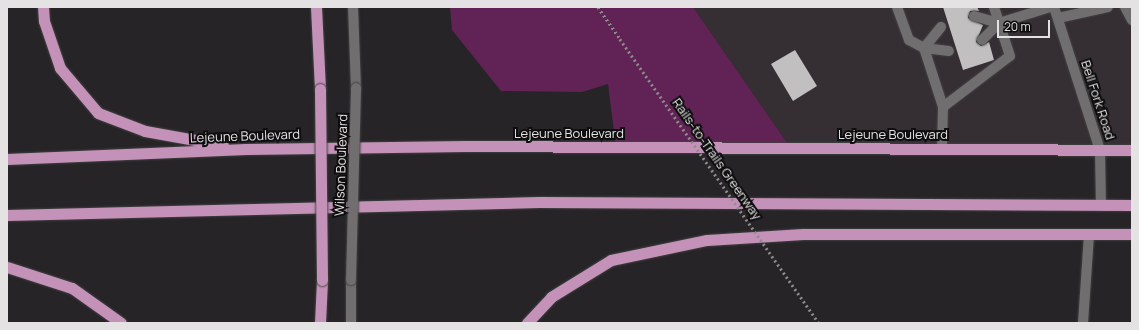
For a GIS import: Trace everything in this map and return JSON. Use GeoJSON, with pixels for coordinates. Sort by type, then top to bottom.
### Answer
{"type":"FeatureCollection","features":[{"type":"Feature","properties":{"kind":"highway"},"geometry":{"type":"LineString","coordinates":[[43,7],[44,21],[60,68],[98,112],[145,131],[246,149]]}},
{"type":"Feature","properties":{"kind":"highway"},"geometry":{"type":"LineString","coordinates":[[316,7],[320,89],[322,280],[320,323]]}},
{"type":"Feature","properties":{"kind":"highway","name":"Lejeune Boulevard"},"geometry":{"type":"LineString","coordinates":[[7,159],[246,149],[1132,150]]}},
{"type":"Feature","properties":{"kind":"highway"},"geometry":{"type":"LineString","coordinates":[[7,215],[539,202],[1132,205]]}},
{"type":"Feature","properties":{"kind":"highway"},"geometry":{"type":"LineString","coordinates":[[526,323],[551,297],[611,260],[707,240],[803,234],[1132,234]]}},
{"type":"Feature","properties":{"kind":"highway"},"geometry":{"type":"LineString","coordinates":[[7,267],[72,288],[121,323]]}},
{"type":"Feature","properties":{"kind":"main road","name":"Wilson Boulevard"},"geometry":{"type":"LineString","coordinates":[[352,323],[351,280],[356,88],[353,7]]}},
{"type":"Feature","properties":{"kind":"main road"},"geometry":{"type":"LineString","coordinates":[[897,7],[909,40],[924,48],[949,51]]}},
{"type":"Feature","properties":{"kind":"main road"},"geometry":{"type":"LineString","coordinates":[[943,107],[1010,56],[994,7]]}},
{"type":"Feature","properties":{"kind":"main road"},"geometry":{"type":"LineString","coordinates":[[982,40],[999,23],[1050,7]]}},
{"type":"Feature","properties":{"kind":"main road","name":"Bell Fork Road"},"geometry":{"type":"LineString","coordinates":[[1054,7],[1100,150],[1101,205]]}},
{"type":"Feature","properties":{"kind":"main road"},"geometry":{"type":"LineString","coordinates":[[1058,18],[1108,7]]}},
{"type":"Feature","properties":{"kind":"main road"},"geometry":{"type":"LineString","coordinates":[[1125,7],[1132,20]]}},
{"type":"Feature","properties":{"kind":"main road"},"geometry":{"type":"LineString","coordinates":[[974,16],[999,23]]}},
{"type":"Feature","properties":{"kind":"main road"},"geometry":{"type":"LineString","coordinates":[[924,48],[941,27]]}},
{"type":"Feature","properties":{"kind":"main road"},"geometry":{"type":"LineString","coordinates":[[924,48],[943,107],[942,149]]}},
{"type":"Feature","properties":{"kind":"main road"},"geometry":{"type":"LineString","coordinates":[[1083,323],[1089,235]]}},
{"type":"Feature","properties":{"kind":"path","name":"Rails-to-Trails Greenway"},"geometry":{"type":"LineString","coordinates":[[598,7],[819,323]]}},
{"type":"Feature","properties":{"kind":"shaded area"},"geometry":{"type":"Polygon","coordinates":[[[450,7],[693,7],[790,147],[616,147],[608,84],[582,92],[501,91],[452,30],[450,7]]]}},
{"type":"Feature","properties":{"kind":"shaded area"},"geometry":{"type":"Polygon","coordinates":[[[693,7],[1132,7],[1132,150],[790,147],[693,7]]]}},
{"type":"Feature","properties":{"kind":"building"},"geometry":{"type":"Polygon","coordinates":[[[943,7],[977,7],[979,11],[970,11],[968,18],[983,25],[976,42],[981,46],[989,42],[994,60],[963,70],[943,7]]]}},
{"type":"Feature","properties":{"kind":"building"},"geometry":{"type":"Polygon","coordinates":[[[795,50],[817,86],[793,101],[771,64],[795,50]]]}}]}
